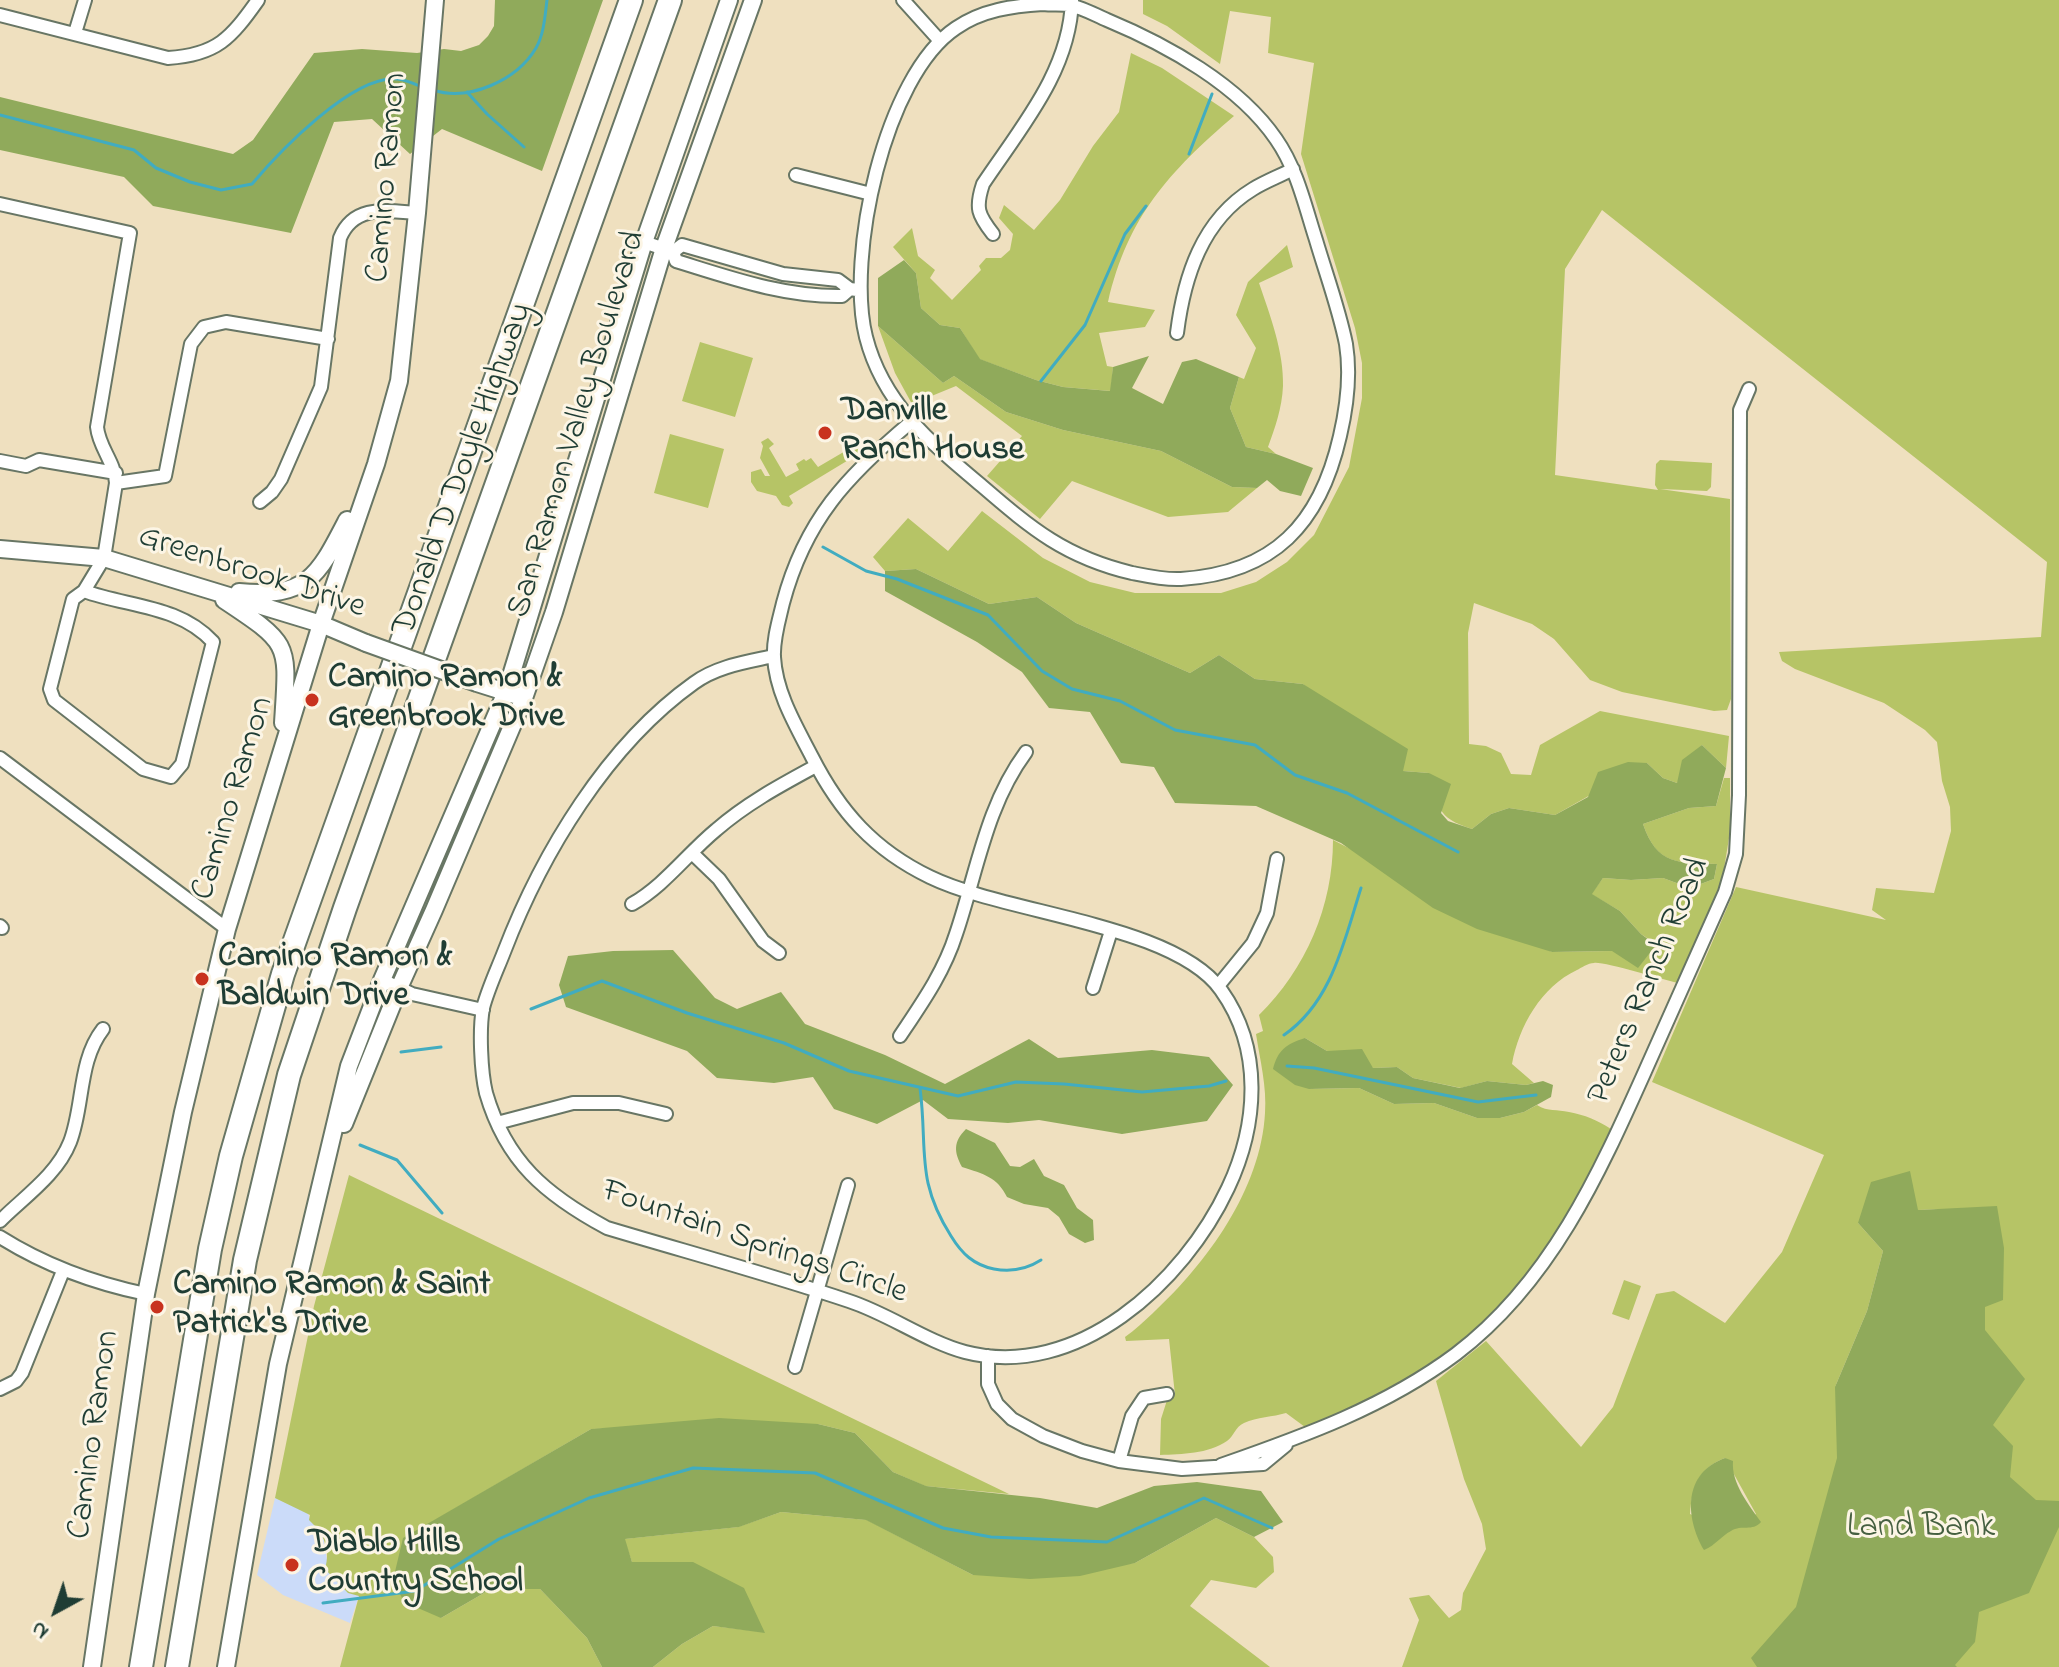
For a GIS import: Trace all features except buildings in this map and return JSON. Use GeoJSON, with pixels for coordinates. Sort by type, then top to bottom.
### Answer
{"type":"FeatureCollection","features":[{"type":"Feature","properties":{"kind":"highway","name":"Donald D Doyle Highway"},"geometry":{"type":"LineString","coordinates":[[141,1667],[210,1249],[255,1064],[283,974],[631,0]]}},
{"type":"Feature","properties":{"kind":"highway","name":"Donald D Doyle Highway"},"geometry":{"type":"LineString","coordinates":[[177,1667],[245,1260],[289,1075],[345,908],[670,0]]}},
{"type":"Feature","properties":{"kind":"main road","name":"Camino Ramon"},"geometry":{"type":"LineString","coordinates":[[92,1667],[146,1294],[183,1112],[227,929],[321,624],[376,464],[399,381],[435,0]]}},
{"type":"Feature","properties":{"kind":"main road","name":"San Ramon Valley Boulevard"},"geometry":{"type":"LineString","coordinates":[[226,1667],[278,1364],[349,1066],[382,980],[506,692],[644,242],[729,0]]}},
{"type":"Feature","properties":{"kind":"main road","name":"San Ramon Valley Boulevard"},"geometry":{"type":"LineString","coordinates":[[324,1173],[399,988],[524,698],[753,0]]}},
{"type":"Feature","properties":{"kind":"main road"},"geometry":{"type":"LineString","coordinates":[[205,589],[264,593],[298,588],[326,560],[376,464]]}},
{"type":"Feature","properties":{"kind":"main road","name":"Greenbrook Drive"},"geometry":{"type":"LineString","coordinates":[[0,549],[104,558],[321,624],[366,643],[524,698]]}},
{"type":"Feature","properties":{"kind":"main road"},"geometry":{"type":"LineString","coordinates":[[205,589],[265,627],[277,638],[283,650],[286,687],[281,750]]}},
{"type":"Feature","properties":{"kind":"street"},"geometry":{"type":"LineString","coordinates":[[75,33],[85,0]]}},
{"type":"Feature","properties":{"kind":"street"},"geometry":{"type":"LineString","coordinates":[[0,15],[168,58],[192,57],[212,50],[229,37],[258,0]]}},
{"type":"Feature","properties":{"kind":"street"},"geometry":{"type":"LineString","coordinates":[[903,0],[940,41]]}},
{"type":"Feature","properties":{"kind":"street"},"geometry":{"type":"LineString","coordinates":[[993,234],[979,217],[978,198],[983,184],[1048,87],[1069,34],[1072,3]]}},
{"type":"Feature","properties":{"kind":"street"},"geometry":{"type":"LineString","coordinates":[[1072,3],[1132,31],[1206,73],[1247,103],[1276,139],[1293,169],[1346,346],[1348,402],[1335,457],[1320,497],[1301,526],[1277,549],[1245,566],[1216,575],[1177,580],[1105,566],[1070,553],[1035,531],[927,440],[911,422],[883,381],[866,338],[855,289],[871,194],[890,123],[913,78],[940,41],[976,16],[1010,7],[1072,3]]}},
{"type":"Feature","properties":{"kind":"street"},"geometry":{"type":"LineString","coordinates":[[1177,333],[1189,270],[1207,234],[1229,208],[1252,189],[1293,169]]}},
{"type":"Feature","properties":{"kind":"street"},"geometry":{"type":"LineString","coordinates":[[796,175],[871,194]]}},
{"type":"Feature","properties":{"kind":"street"},"geometry":{"type":"LineString","coordinates":[[0,204],[130,233],[97,427],[98,439],[109,455],[116,478],[104,558],[84,591],[73,599],[50,689],[54,700],[143,769],[171,777],[182,764],[213,642],[200,628],[146,605],[104,598],[84,591]]}},
{"type":"Feature","properties":{"kind":"street"},"geometry":{"type":"LineString","coordinates":[[260,502],[281,479],[321,387],[340,238],[349,222],[371,211],[417,213]]}},
{"type":"Feature","properties":{"kind":"street"},"geometry":{"type":"LineString","coordinates":[[644,242],[669,250],[682,245],[783,274],[838,280],[855,289]]}},
{"type":"Feature","properties":{"kind":"street"},"geometry":{"type":"LineString","coordinates":[[669,250],[676,261],[771,290],[828,297],[842,296],[855,289]]}},
{"type":"Feature","properties":{"kind":"street"},"geometry":{"type":"LineString","coordinates":[[0,461],[26,466],[39,460],[116,478],[165,476],[191,344],[204,327],[226,322],[328,339]]}},
{"type":"Feature","properties":{"kind":"street","name":"Peters Ranch Road"},"geometry":{"type":"LineString","coordinates":[[988,1356],[988,1384],[997,1404],[1012,1419],[1082,1451],[1119,1461],[1182,1469],[1263,1464],[1290,1441],[1343,1420],[1401,1390],[1457,1353],[1522,1289],[1560,1241],[1585,1200],[1725,892],[1736,854],[1739,795],[1740,410],[1749,389]]}},
{"type":"Feature","properties":{"kind":"street","name":"Fountain Springs Circle"},"geometry":{"type":"LineString","coordinates":[[774,656],[729,666],[696,682],[659,713],[581,801],[550,852],[518,916],[483,1010],[482,1070],[497,1123],[512,1152],[539,1185],[568,1207],[607,1228],[874,1309],[961,1351],[1021,1357],[1079,1341],[1112,1324],[1149,1294],[1185,1257],[1209,1226],[1230,1184],[1243,1144],[1251,1107],[1253,1074],[1246,1040],[1218,986],[1180,956],[1143,939],[967,893],[898,861],[870,839],[848,814],[816,766],[784,703],[774,656],[777,625],[790,578],[809,536],[831,499],[865,461],[911,422]]}},
{"type":"Feature","properties":{"kind":"street"},"geometry":{"type":"LineString","coordinates":[[900,1036],[941,973],[986,833],[1009,774],[1026,752]]}},
{"type":"Feature","properties":{"kind":"street"},"geometry":{"type":"LineString","coordinates":[[0,758],[227,929]]}},
{"type":"Feature","properties":{"kind":"street"},"geometry":{"type":"LineString","coordinates":[[632,904],[651,893],[746,805],[816,766]]}},
{"type":"Feature","properties":{"kind":"street"},"geometry":{"type":"LineString","coordinates":[[692,853],[719,879],[763,941],[779,953]]}},
{"type":"Feature","properties":{"kind":"street"},"geometry":{"type":"LineString","coordinates":[[1218,986],[1253,943],[1267,913],[1277,859]]}},
{"type":"Feature","properties":{"kind":"street"},"geometry":{"type":"LineString","coordinates":[[1093,988],[1111,931]]}},
{"type":"Feature","properties":{"kind":"street"},"geometry":{"type":"LineString","coordinates":[[382,980],[432,1000],[483,1010]]}},
{"type":"Feature","properties":{"kind":"street"},"geometry":{"type":"LineString","coordinates":[[0,1221],[45,1178],[69,1144],[79,1109],[88,1055],[103,1029]]}},
{"type":"Feature","properties":{"kind":"street"},"geometry":{"type":"LineString","coordinates":[[497,1123],[573,1103],[619,1103],[666,1114]]}},
{"type":"Feature","properties":{"kind":"street"},"geometry":{"type":"LineString","coordinates":[[795,1367],[848,1185]]}},
{"type":"Feature","properties":{"kind":"street"},"geometry":{"type":"LineString","coordinates":[[0,1237],[63,1271],[95,1283],[146,1294]]}},
{"type":"Feature","properties":{"kind":"street"},"geometry":{"type":"LineString","coordinates":[[0,1389],[16,1381],[22,1373],[63,1271]]}},
{"type":"Feature","properties":{"kind":"street"},"geometry":{"type":"LineString","coordinates":[[1119,1461],[1133,1412],[1144,1398],[1167,1394]]}},
{"type":"Feature","properties":{"kind":"shaded area","name":"Diablo Hills Country School"},"geometry":{"type":"Polygon","coordinates":[[[275,1498],[308,1513],[323,1535],[327,1560],[359,1596],[350,1623],[283,1595],[257,1575],[275,1498]]]}},
{"type":"Feature","properties":{"kind":"green space"},"geometry":{"type":"Polygon","coordinates":[[[495,0],[603,0],[542,171],[442,129],[410,154],[372,119],[334,122],[291,233],[153,206],[124,177],[0,150],[0,97],[233,154],[253,140],[314,53],[362,49],[417,53],[444,49],[461,51],[479,45],[488,36],[494,26],[495,0]]]}},
{"type":"Feature","properties":{"kind":"green space","name":"Land Bank"},"geometry":{"type":"Polygon","coordinates":[[[1143,0],[2059,0],[2059,1667],[1402,1667],[1419,1620],[1409,1598],[1429,1595],[1449,1618],[1461,1610],[1463,1593],[1486,1549],[1482,1524],[1464,1479],[1436,1381],[1486,1341],[1581,1447],[1613,1407],[1656,1294],[1674,1291],[1725,1323],[1782,1252],[1824,1155],[1652,1082],[1736,887],[1886,920],[1872,910],[1876,888],[1934,893],[1951,831],[1950,807],[1942,781],[1937,742],[1925,730],[1884,703],[1795,669],[1782,661],[1779,652],[2041,637],[2047,562],[1602,210],[1565,269],[1555,475],[1658,490],[1655,485],[1656,464],[1660,460],[1712,463],[1711,487],[1707,491],[1660,489],[1730,499],[1731,699],[1727,710],[1714,711],[1622,692],[1590,680],[1554,639],[1532,624],[1474,603],[1468,633],[1469,744],[1486,746],[1501,753],[1511,774],[1531,775],[1540,745],[1600,711],[1729,736],[1726,768],[1702,745],[1677,783],[1663,778],[1647,763],[1555,815],[1509,808],[1491,814],[1472,829],[1451,820],[1441,810],[1429,773],[1403,771],[1303,684],[1255,679],[1219,655],[1190,673],[1076,623],[1037,597],[989,604],[916,569],[885,571],[873,557],[908,518],[948,551],[982,511],[1043,558],[1090,582],[1135,593],[1221,593],[1256,582],[1287,562],[1314,535],[1349,467],[1362,398],[1362,363],[1355,328],[1301,154],[1314,63],[1268,53],[1271,17],[1230,11],[1220,64],[1167,26],[1143,14],[1143,0]],[[1918,1210],[1858,1223],[1883,1251],[1867,1311],[1835,1387],[1939,1210],[1918,1210]],[[1725,1458],[1708,1467],[1698,1480],[1690,1514],[1717,1527],[1731,1529],[1756,1514],[1725,1458]]]}},
{"type":"Feature","properties":{"kind":"green space"},"geometry":{"type":"Polygon","coordinates":[[[1131,53],[1162,68],[1234,116],[1190,157],[1154,198],[1127,245],[1116,272],[1108,302],[1155,310],[1145,327],[1099,333],[1107,366],[1113,367],[1111,391],[1063,387],[979,359],[960,328],[940,325],[921,308],[916,273],[893,247],[912,228],[918,256],[935,270],[930,278],[952,300],[981,270],[979,266],[986,258],[1001,258],[1010,250],[1013,234],[999,218],[1004,205],[1034,230],[1060,200],[1093,146],[1119,112],[1131,53]]]}},
{"type":"Feature","properties":{"kind":"green space"},"geometry":{"type":"Polygon","coordinates":[[[1287,245],[1293,267],[1259,283],[1276,334],[1283,373],[1281,402],[1268,447],[1276,454],[1246,447],[1230,408],[1239,377],[1244,379],[1256,348],[1236,315],[1248,282],[1287,245]]]}},
{"type":"Feature","properties":{"kind":"green space"},"geometry":{"type":"Polygon","coordinates":[[[904,260],[916,273],[921,308],[940,325],[960,328],[980,359],[1036,380],[1063,387],[1110,391],[1113,367],[1149,356],[1132,388],[1163,404],[1182,362],[1196,359],[1239,377],[1230,408],[1246,447],[1313,468],[1301,496],[1280,491],[1267,480],[1257,488],[1232,487],[1161,451],[1063,430],[1006,412],[954,376],[943,383],[878,326],[878,278],[904,260]]]}},
{"type":"Feature","properties":{"kind":"green space"},"geometry":{"type":"Polygon","coordinates":[[[878,326],[943,383],[954,376],[1006,412],[1063,430],[1161,451],[1232,487],[1257,488],[1228,512],[1168,517],[1072,481],[1040,519],[987,476],[1022,436],[956,386],[912,404],[895,373],[878,326]]]}},
{"type":"Feature","properties":{"kind":"green space"},"geometry":{"type":"Polygon","coordinates":[[[700,342],[753,358],[735,417],[682,401],[700,342]]]}},
{"type":"Feature","properties":{"kind":"green space"},"geometry":{"type":"Polygon","coordinates":[[[670,434],[724,449],[708,508],[654,493],[670,434]]]}},
{"type":"Feature","properties":{"kind":"green space"},"geometry":{"type":"Polygon","coordinates":[[[768,438],[774,444],[769,448],[786,477],[799,470],[796,464],[804,459],[811,458],[818,467],[854,443],[860,453],[789,496],[793,503],[789,507],[782,505],[776,496],[757,491],[751,482],[751,472],[761,469],[765,476],[770,476],[760,458],[761,442],[768,438]]]}},
{"type":"Feature","properties":{"kind":"green space"},"geometry":{"type":"Polygon","coordinates":[[[916,569],[989,604],[1037,597],[1076,623],[1190,673],[1219,655],[1255,679],[1303,684],[1408,749],[1403,771],[1429,773],[1451,784],[1441,813],[1448,821],[1472,829],[1491,814],[1509,808],[1555,815],[1588,797],[1598,772],[1628,762],[1647,763],[1663,778],[1677,783],[1682,760],[1702,745],[1726,768],[1716,806],[1689,808],[1643,824],[1655,847],[1671,859],[1717,864],[1714,879],[1690,888],[1663,878],[1603,878],[1592,894],[1620,911],[1656,945],[1638,968],[1612,951],[1552,952],[1477,929],[1433,908],[1341,843],[1256,806],[1175,803],[1154,767],[1121,763],[1090,712],[1049,708],[1022,672],[977,642],[885,591],[885,571],[916,569]]]}},
{"type":"Feature","properties":{"kind":"green space"},"geometry":{"type":"Polygon","coordinates":[[[1724,778],[1730,778],[1730,832],[1722,881],[1678,983],[1599,963],[1587,965],[1564,977],[1542,997],[1526,1022],[1515,1050],[1512,1064],[1534,1083],[1487,1081],[1461,1088],[1413,1078],[1397,1067],[1373,1068],[1327,1051],[1305,1038],[1309,1089],[1359,1088],[1394,1104],[1434,1103],[1477,1118],[1500,1118],[1537,1105],[1586,1116],[1611,1129],[1571,1212],[1533,1270],[1483,1323],[1444,1355],[1357,1408],[1305,1427],[1286,1413],[1254,1419],[1241,1425],[1227,1441],[1212,1449],[1160,1455],[1161,1419],[1168,1397],[1175,1395],[1169,1339],[1126,1341],[1125,1337],[1193,1271],[1228,1223],[1242,1196],[1261,1141],[1265,1113],[1264,1083],[1256,1034],[1263,1031],[1259,1015],[1290,978],[1314,935],[1328,889],[1333,840],[1552,952],[1612,951],[1656,944],[1641,934],[1620,911],[1591,894],[1603,878],[1663,878],[1690,888],[1714,879],[1717,864],[1670,859],[1655,847],[1643,824],[1689,808],[1716,806],[1724,778]]]}},
{"type":"Feature","properties":{"kind":"green space"},"geometry":{"type":"Polygon","coordinates":[[[673,950],[715,998],[737,1009],[781,992],[805,1024],[885,1055],[945,1084],[1029,1039],[1058,1058],[1152,1050],[1209,1057],[1233,1085],[1207,1121],[1122,1134],[1039,1120],[1008,1123],[948,1119],[923,1100],[877,1124],[834,1109],[813,1077],[774,1083],[717,1078],[687,1051],[566,1007],[559,985],[568,956],[613,951],[673,950]]]}},
{"type":"Feature","properties":{"kind":"green space"},"geometry":{"type":"Polygon","coordinates":[[[1305,1038],[1327,1051],[1362,1049],[1373,1068],[1397,1067],[1413,1078],[1460,1088],[1487,1081],[1526,1085],[1543,1081],[1553,1085],[1551,1097],[1524,1112],[1500,1118],[1477,1118],[1434,1103],[1394,1104],[1359,1088],[1309,1089],[1295,1085],[1273,1069],[1284,1049],[1305,1038]]]}},
{"type":"Feature","properties":{"kind":"green space"},"geometry":{"type":"Polygon","coordinates":[[[966,1129],[995,1143],[1010,1166],[1020,1167],[1034,1159],[1044,1176],[1064,1185],[1077,1208],[1093,1220],[1094,1240],[1085,1243],[1069,1234],[1059,1217],[1048,1208],[1007,1197],[994,1181],[962,1167],[956,1147],[966,1129]]]}},
{"type":"Feature","properties":{"kind":"green space","name":"Land Bank"},"geometry":{"type":"Polygon","coordinates":[[[1910,1171],[1918,1210],[1997,1206],[2004,1248],[2003,1300],[1985,1307],[1985,1330],[2025,1379],[1993,1425],[2013,1446],[2010,1477],[2036,1500],[2059,1501],[2059,1527],[2029,1593],[1979,1612],[1975,1642],[1955,1665],[1957,1667],[1757,1667],[1751,1658],[1796,1607],[1837,1458],[1835,1387],[1867,1311],[1883,1251],[1858,1223],[1871,1182],[1910,1171]]]}},
{"type":"Feature","properties":{"kind":"green space"},"geometry":{"type":"Polygon","coordinates":[[[349,1175],[1009,1494],[925,1486],[893,1472],[855,1433],[818,1424],[591,1429],[403,1539],[441,1618],[491,1589],[540,1589],[587,1638],[602,1667],[340,1667],[359,1596],[348,1593],[325,1569],[325,1542],[309,1520],[310,1515],[275,1498],[314,1306],[349,1175]]]}},
{"type":"Feature","properties":{"kind":"green space"},"geometry":{"type":"Polygon","coordinates":[[[1624,1280],[1641,1286],[1629,1320],[1612,1314],[1624,1280]]]}},
{"type":"Feature","properties":{"kind":"green space"},"geometry":{"type":"Polygon","coordinates":[[[719,1418],[818,1424],[855,1433],[893,1472],[926,1486],[1040,1498],[1097,1508],[1154,1486],[1197,1482],[1261,1491],[1283,1522],[1254,1537],[1216,1518],[1135,1563],[1080,1576],[1030,1579],[973,1575],[866,1520],[781,1512],[739,1527],[625,1539],[632,1562],[693,1562],[744,1588],[765,1633],[713,1626],[682,1644],[653,1667],[602,1667],[587,1638],[540,1589],[491,1589],[441,1618],[404,1602],[393,1580],[403,1538],[591,1429],[719,1418]]]}},
{"type":"Feature","properties":{"kind":"green space"},"geometry":{"type":"Polygon","coordinates":[[[1725,1458],[1733,1461],[1738,1485],[1761,1522],[1754,1527],[1731,1531],[1704,1550],[1693,1524],[1692,1497],[1701,1474],[1725,1458]]]}},
{"type":"Feature","properties":{"kind":"green space"},"geometry":{"type":"Polygon","coordinates":[[[781,1512],[867,1520],[973,1575],[1135,1563],[1216,1518],[1254,1537],[1273,1557],[1274,1572],[1256,1588],[1211,1580],[1190,1606],[1270,1667],[653,1667],[682,1644],[713,1626],[764,1632],[692,1562],[632,1562],[624,1539],[738,1527],[781,1512]]]}},
{"type":"Feature","properties":{"kind":"waterway"},"geometry":{"type":"LineString","coordinates":[[433,90],[447,93],[476,90],[491,86],[517,70],[539,43],[547,0]]}},
{"type":"Feature","properties":{"kind":"waterway"},"geometry":{"type":"LineString","coordinates":[[0,115],[134,150],[156,168],[221,190],[252,184],[298,135],[360,89],[380,81],[398,79],[422,87]]}},
{"type":"Feature","properties":{"kind":"waterway"},"geometry":{"type":"LineString","coordinates":[[467,92],[524,147]]}},
{"type":"Feature","properties":{"kind":"waterway"},"geometry":{"type":"LineString","coordinates":[[1189,154],[1212,94]]}},
{"type":"Feature","properties":{"kind":"waterway"},"geometry":{"type":"LineString","coordinates":[[1041,381],[1085,325],[1125,234],[1146,206]]}},
{"type":"Feature","properties":{"kind":"waterway"},"geometry":{"type":"LineString","coordinates":[[823,547],[866,571],[897,579],[988,615],[1042,671],[1072,689],[1120,701],[1175,730],[1255,745],[1295,775],[1347,793],[1458,852]]}},
{"type":"Feature","properties":{"kind":"waterway"},"geometry":{"type":"LineString","coordinates":[[1284,1035],[1314,1006],[1325,988],[1342,949],[1361,888]]}},
{"type":"Feature","properties":{"kind":"waterway"},"geometry":{"type":"LineString","coordinates":[[531,1009],[602,981],[687,1013],[784,1043],[849,1071],[958,1096],[1016,1082],[1142,1092],[1209,1086],[1226,1081]]}},
{"type":"Feature","properties":{"kind":"waterway"},"geometry":{"type":"LineString","coordinates":[[401,1052],[441,1047]]}},
{"type":"Feature","properties":{"kind":"waterway"},"geometry":{"type":"LineString","coordinates":[[1287,1066],[1314,1068],[1478,1102],[1536,1095]]}},
{"type":"Feature","properties":{"kind":"waterway"},"geometry":{"type":"LineString","coordinates":[[920,1088],[927,1180],[940,1216],[955,1242],[975,1262],[994,1269],[1018,1269],[1041,1260]]}},
{"type":"Feature","properties":{"kind":"waterway"},"geometry":{"type":"LineString","coordinates":[[360,1145],[397,1160],[442,1213]]}},
{"type":"Feature","properties":{"kind":"waterway"},"geometry":{"type":"LineString","coordinates":[[323,1603],[415,1591],[499,1539],[589,1498],[693,1468],[815,1473],[943,1528],[991,1537],[1107,1542],[1204,1498],[1272,1528]]}},
{"type":"Feature","properties":{"kind":"place","name":"Danville Ranch House"},"geometry":{"type":"Point","coordinates":[825,433]}},
{"type":"Feature","properties":{"kind":"place","name":"Camino Ramon & Greenbrook Drive"},"geometry":{"type":"Point","coordinates":[312,700]}},
{"type":"Feature","properties":{"kind":"place","name":"Camino Ramon & Baldwin Drive"},"geometry":{"type":"Point","coordinates":[202,979]}},
{"type":"Feature","properties":{"kind":"place","name":"Camino Ramon & Saint Patrick's Drive"},"geometry":{"type":"Point","coordinates":[157,1307]}},
{"type":"Feature","properties":{"kind":"place","name":"Diablo Hills Country School"},"geometry":{"type":"Point","coordinates":[292,1565]}}]}
